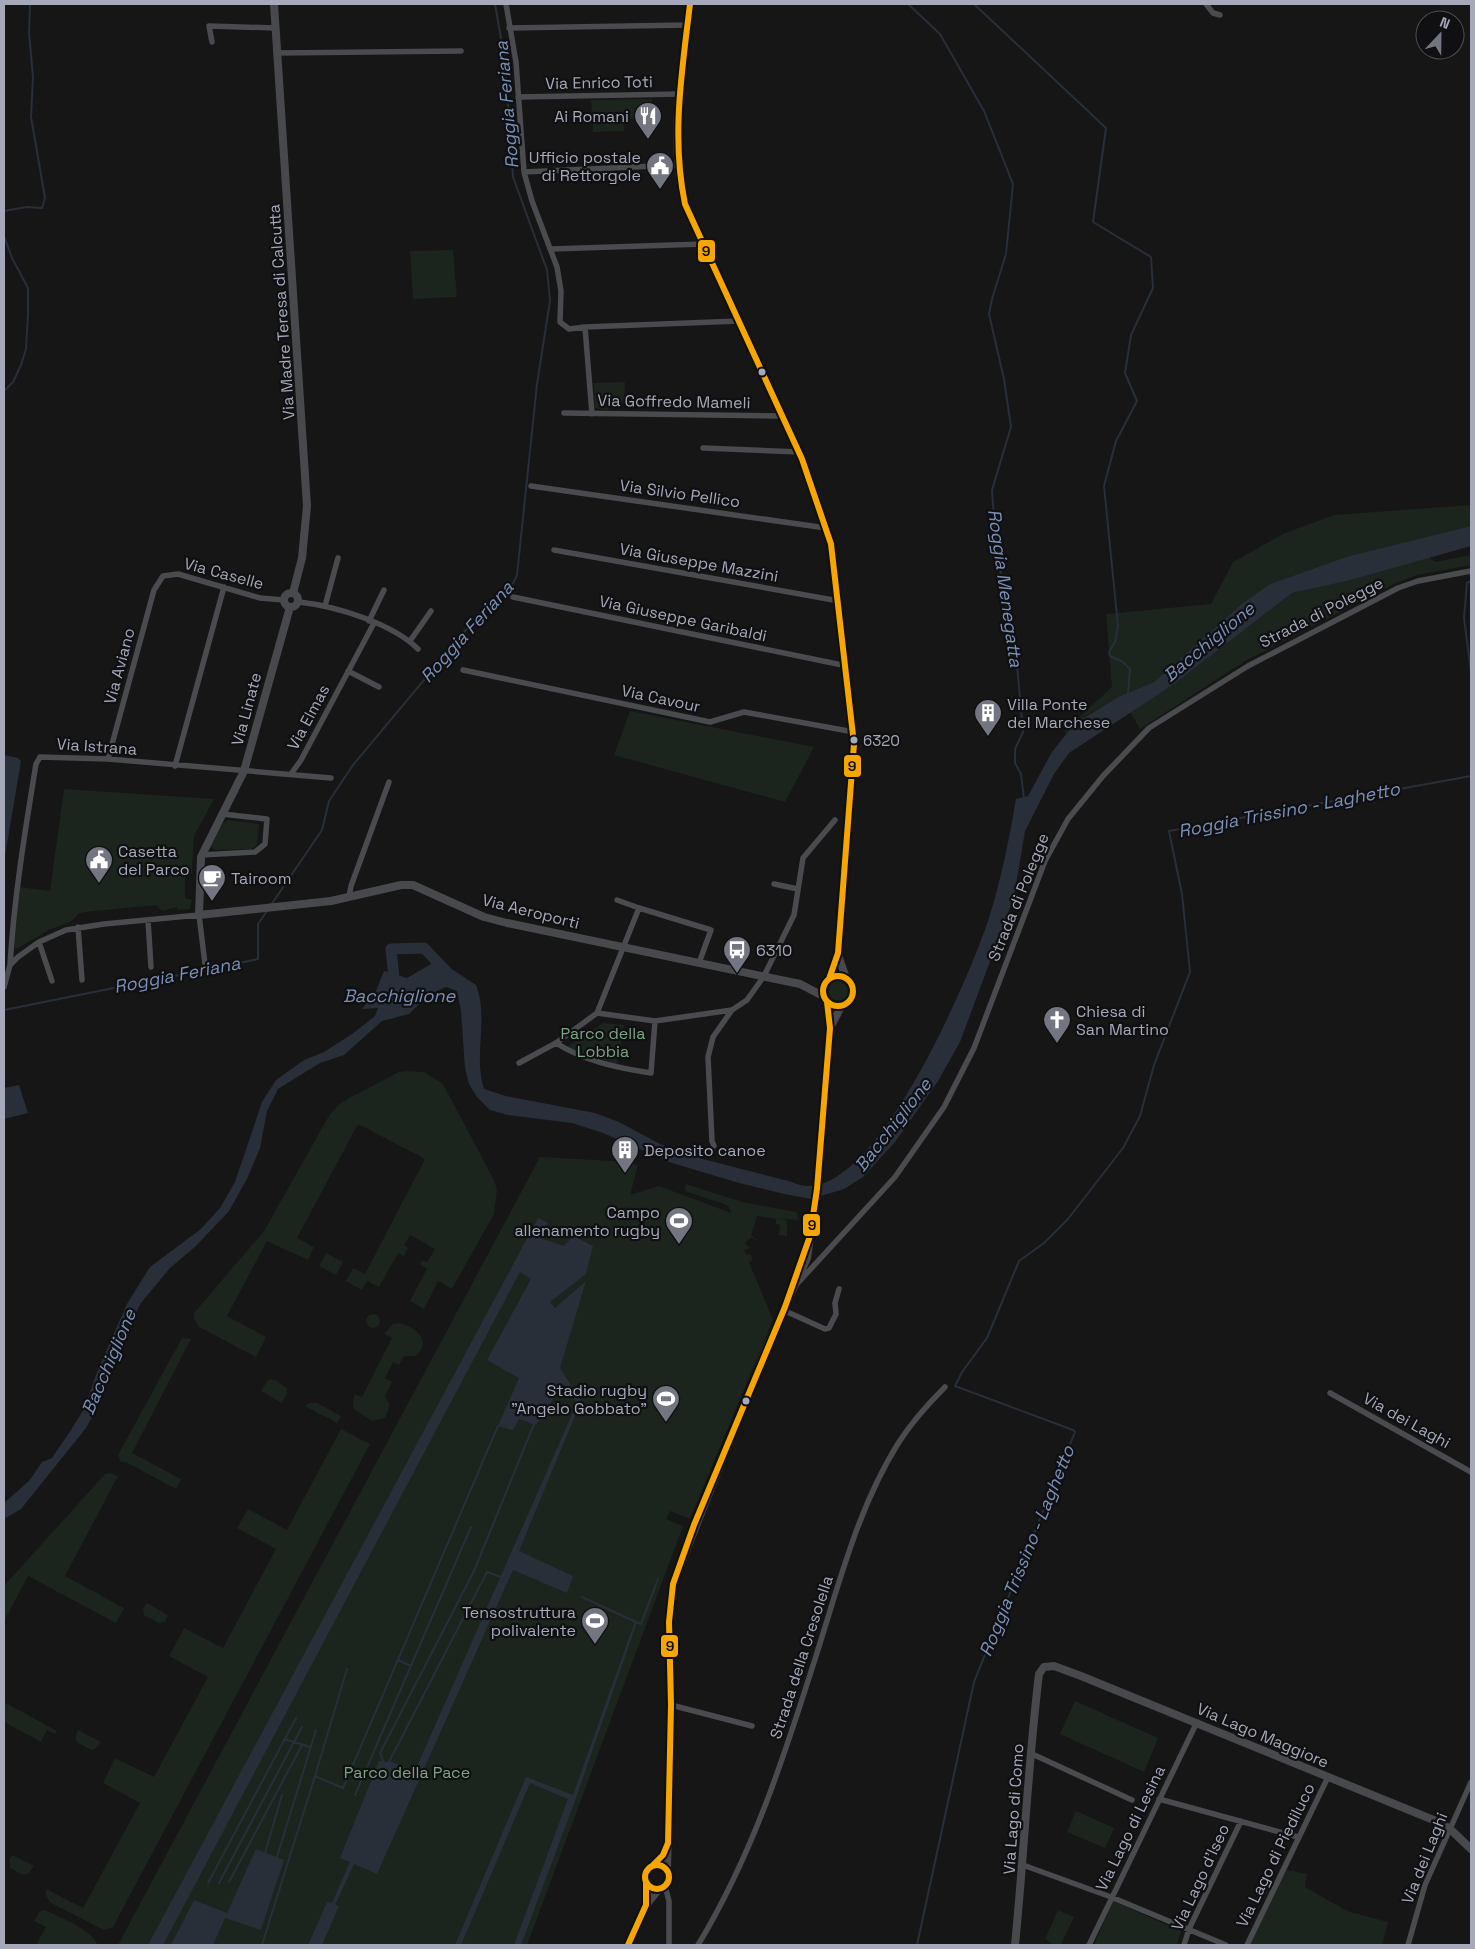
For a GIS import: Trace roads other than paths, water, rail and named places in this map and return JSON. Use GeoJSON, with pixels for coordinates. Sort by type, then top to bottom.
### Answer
{"type":"FeatureCollection","features":[{"type":"Feature","properties":{"kind":"street","name":"Via Madre Teresa di Calcutta"},"geometry":{"type":"LineString","coordinates":[[274,4],[307,506],[302,558],[293,593]]}},
{"type":"Feature","properties":{"kind":"street"},"geometry":{"type":"LineString","coordinates":[[506,4],[516,62],[524,172],[532,201],[551,249],[560,284],[560,322],[569,328],[585,328],[739,321]]}},
{"type":"Feature","properties":{"kind":"street"},"geometry":{"type":"LineString","coordinates":[[690,4],[681,94],[677,165],[685,204],[800,452],[826,528],[834,564],[854,732],[851,809],[838,953],[823,988],[830,1028],[814,1210],[805,1259],[797,1284],[784,1308]]}},
{"type":"Feature","properties":{"kind":"street"},"geometry":{"type":"LineString","coordinates":[[1206,4],[1213,13],[1220,15]]}},
{"type":"Feature","properties":{"kind":"street"},"geometry":{"type":"LineString","coordinates":[[212,42],[208,26],[275,28]]}},
{"type":"Feature","properties":{"kind":"street"},"geometry":{"type":"LineString","coordinates":[[509,28],[687,26]]}},
{"type":"Feature","properties":{"kind":"street"},"geometry":{"type":"LineString","coordinates":[[277,53],[461,51]]}},
{"type":"Feature","properties":{"kind":"street","name":"Via Enrico Toti"},"geometry":{"type":"LineString","coordinates":[[518,98],[681,94]]}},
{"type":"Feature","properties":{"kind":"street"},"geometry":{"type":"LineString","coordinates":[[524,172],[677,165]]}},
{"type":"Feature","properties":{"kind":"street"},"geometry":{"type":"LineString","coordinates":[[551,249],[703,244]]}},
{"type":"Feature","properties":{"kind":"street"},"geometry":{"type":"LineString","coordinates":[[585,328],[592,414]]}},
{"type":"Feature","properties":{"kind":"street","name":"Via Goffredo Mameli"},"geometry":{"type":"LineString","coordinates":[[564,413],[783,416]]}},
{"type":"Feature","properties":{"kind":"street"},"geometry":{"type":"LineString","coordinates":[[703,448],[800,452]]}},
{"type":"Feature","properties":{"kind":"street","name":"Via Silvio Pellico"},"geometry":{"type":"LineString","coordinates":[[530,486],[826,528]]}},
{"type":"Feature","properties":{"kind":"street","name":"Via Giuseppe Mazzini"},"geometry":{"type":"LineString","coordinates":[[554,550],[839,601]]}},
{"type":"Feature","properties":{"kind":"street"},"geometry":{"type":"LineString","coordinates":[[325,606],[338,558]]}},
{"type":"Feature","properties":{"kind":"street","name":"Strada di Polegge"},"geometry":{"type":"LineString","coordinates":[[797,1284],[896,1177],[944,1107],[974,1048],[1037,880],[1058,836],[1081,801],[1143,733],[1248,666],[1392,591],[1418,581],[1471,571]]}},
{"type":"Feature","properties":{"kind":"street","name":"Via Caselle"},"geometry":{"type":"LineString","coordinates":[[158,581],[169,574],[178,574],[260,598],[284,600],[290,607]]}},
{"type":"Feature","properties":{"kind":"street","name":"Via Aviano"},"geometry":{"type":"LineString","coordinates":[[108,759],[158,581]]}},
{"type":"Feature","properties":{"kind":"street"},"geometry":{"type":"LineString","coordinates":[[175,766],[224,587]]}},
{"type":"Feature","properties":{"kind":"street"},"geometry":{"type":"LineString","coordinates":[[371,622],[384,590]]}},
{"type":"Feature","properties":{"kind":"street"},"geometry":{"type":"LineString","coordinates":[[293,593],[297,595],[299,602]]}},
{"type":"Feature","properties":{"kind":"street","name":"Via Caselle"},"geometry":{"type":"LineString","coordinates":[[284,600],[286,594],[293,593]]}},
{"type":"Feature","properties":{"kind":"street","name":"Via Giuseppe Garibaldi"},"geometry":{"type":"LineString","coordinates":[[513,596],[847,666]]}},
{"type":"Feature","properties":{"kind":"street"},"geometry":{"type":"LineString","coordinates":[[299,602],[325,606],[371,622],[410,641],[418,649]]}},
{"type":"Feature","properties":{"kind":"street"},"geometry":{"type":"LineString","coordinates":[[290,607],[295,606],[299,602]]}},
{"type":"Feature","properties":{"kind":"street","name":"Via Linate"},"geometry":{"type":"LineString","coordinates":[[199,915],[201,855],[244,771],[290,607]]}},
{"type":"Feature","properties":{"kind":"street"},"geometry":{"type":"LineString","coordinates":[[410,641],[432,611]]}},
{"type":"Feature","properties":{"kind":"street","name":"Via Elmas"},"geometry":{"type":"LineString","coordinates":[[291,774],[301,760],[348,671],[371,622]]}},
{"type":"Feature","properties":{"kind":"street","name":"Via Cavour"},"geometry":{"type":"LineString","coordinates":[[463,670],[710,722],[744,712],[854,732]]}},
{"type":"Feature","properties":{"kind":"street","name":"Via Elmas"},"geometry":{"type":"LineString","coordinates":[[348,671],[379,687]]}},
{"type":"Feature","properties":{"kind":"street","name":"Via Istrana"},"geometry":{"type":"LineString","coordinates":[[10,966],[12,928],[25,829],[40,757],[108,759],[244,771]]}},
{"type":"Feature","properties":{"kind":"street","name":"Via Elmas"},"geometry":{"type":"LineString","coordinates":[[244,771],[331,778]]}},
{"type":"Feature","properties":{"kind":"street"},"geometry":{"type":"LineString","coordinates":[[349,897],[389,782]]}},
{"type":"Feature","properties":{"kind":"street"},"geometry":{"type":"LineString","coordinates":[[201,855],[255,852],[265,844],[266,819],[222,814]]}},
{"type":"Feature","properties":{"kind":"street"},"geometry":{"type":"LineString","coordinates":[[714,1146],[709,1103],[708,1057],[715,1032],[732,1010],[747,1000],[764,976],[794,915],[803,858],[835,820]]}},
{"type":"Feature","properties":{"kind":"street"},"geometry":{"type":"LineString","coordinates":[[774,884],[798,889]]}},
{"type":"Feature","properties":{"kind":"street","name":"Via Aeroporti"},"geometry":{"type":"LineString","coordinates":[[10,966],[18,957],[39,942],[60,932],[78,927],[278,907],[349,897],[401,885],[413,885],[484,916],[623,948],[800,984],[825,999]]}},
{"type":"Feature","properties":{"kind":"street"},"geometry":{"type":"LineString","coordinates":[[617,900],[711,930],[699,963]]}},
{"type":"Feature","properties":{"kind":"street"},"geometry":{"type":"LineString","coordinates":[[519,1063],[556,1043],[597,1013],[639,908]]}},
{"type":"Feature","properties":{"kind":"street"},"geometry":{"type":"LineString","coordinates":[[199,915],[204,964]]}},
{"type":"Feature","properties":{"kind":"street"},"geometry":{"type":"LineString","coordinates":[[148,920],[151,967]]}},
{"type":"Feature","properties":{"kind":"street"},"geometry":{"type":"LineString","coordinates":[[78,927],[82,980]]}},
{"type":"Feature","properties":{"kind":"street"},"geometry":{"type":"LineString","coordinates":[[39,942],[52,981]]}},
{"type":"Feature","properties":{"kind":"street"},"geometry":{"type":"LineString","coordinates":[[825,999],[834,1006],[842,1005],[849,1001],[853,993],[838,953]]}},
{"type":"Feature","properties":{"kind":"street"},"geometry":{"type":"LineString","coordinates":[[4,987],[10,966]]}},
{"type":"Feature","properties":{"kind":"street"},"geometry":{"type":"LineString","coordinates":[[827,980],[837,976],[846,978]]}},
{"type":"Feature","properties":{"kind":"street","name":"Via Aeroporti"},"geometry":{"type":"LineString","coordinates":[[800,984],[827,980]]}},
{"type":"Feature","properties":{"kind":"street"},"geometry":{"type":"LineString","coordinates":[[830,1028],[842,1005]]}},
{"type":"Feature","properties":{"kind":"street"},"geometry":{"type":"LineString","coordinates":[[597,1013],[655,1021],[732,1010]]}},
{"type":"Feature","properties":{"kind":"street"},"geometry":{"type":"LineString","coordinates":[[556,1043],[568,1051],[614,1067],[651,1073],[655,1021]]}},
{"type":"Feature","properties":{"kind":"street"},"geometry":{"type":"LineString","coordinates":[[805,1259],[810,1263],[816,1262]]}},
{"type":"Feature","properties":{"kind":"street"},"geometry":{"type":"LineString","coordinates":[[628,1945],[646,1905],[662,1888],[669,1877],[667,1870],[671,1705],[669,1622],[673,1584],[694,1525],[805,1259]]}},
{"type":"Feature","properties":{"kind":"street"},"geometry":{"type":"LineString","coordinates":[[784,1308],[825,1329],[829,1328],[836,1314],[834,1302],[840,1289]]}},
{"type":"Feature","properties":{"kind":"street","name":"Strada della Cresolella"},"geometry":{"type":"LineString","coordinates":[[698,1945],[730,1888],[771,1796],[834,1599],[871,1494],[899,1443],[923,1410],[945,1387]]}},
{"type":"Feature","properties":{"kind":"street","name":"Via dei Laghi"},"geometry":{"type":"LineString","coordinates":[[1330,1393],[1471,1472]]}},
{"type":"Feature","properties":{"kind":"street","name":"Via Lago Maggiore"},"geometry":{"type":"LineString","coordinates":[[1039,1674],[1044,1667],[1054,1666],[1197,1722],[1450,1828],[1471,1849]]}},
{"type":"Feature","properties":{"kind":"street","name":"Via Lago di Como"},"geometry":{"type":"LineString","coordinates":[[1015,1945],[1023,1865],[1030,1752],[1039,1674]]}},
{"type":"Feature","properties":{"kind":"street"},"geometry":{"type":"LineString","coordinates":[[671,1705],[752,1726]]}},
{"type":"Feature","properties":{"kind":"street","name":"Via Lago di Lesina"},"geometry":{"type":"LineString","coordinates":[[1089,1945],[1197,1722]]}},
{"type":"Feature","properties":{"kind":"street"},"geometry":{"type":"LineString","coordinates":[[1030,1752],[1132,1800]]}},
{"type":"Feature","properties":{"kind":"street","name":"Via Lago di Piediluco"},"geometry":{"type":"LineString","coordinates":[[1247,1945],[1328,1777]]}},
{"type":"Feature","properties":{"kind":"street","name":"Via dei Laghi"},"geometry":{"type":"LineString","coordinates":[[1408,1945],[1425,1885],[1471,1782]]}},
{"type":"Feature","properties":{"kind":"street"},"geometry":{"type":"LineString","coordinates":[[1159,1799],[1298,1837]]}},
{"type":"Feature","properties":{"kind":"street","name":"Via Lago d'Iseo"},"geometry":{"type":"LineString","coordinates":[[1184,1945],[1189,1929],[1241,1821]]}},
{"type":"Feature","properties":{"kind":"street"},"geometry":{"type":"LineString","coordinates":[[646,1905],[644,1874],[663,1855],[668,1844]]}},
{"type":"Feature","properties":{"kind":"street"},"geometry":{"type":"LineString","coordinates":[[653,1865],[660,1865],[667,1870]]}},
{"type":"Feature","properties":{"kind":"street"},"geometry":{"type":"LineString","coordinates":[[1023,1865],[1111,1897],[1226,1945]]}},
{"type":"Feature","properties":{"kind":"street"},"geometry":{"type":"LineString","coordinates":[[646,1883],[651,1888],[662,1888]]}},
{"type":"Feature","properties":{"kind":"street"},"geometry":{"type":"LineString","coordinates":[[662,1888],[669,1901],[669,1945]]}},
{"type":"Feature","properties":{"kind":"water","name":"Bacchiglione"},"geometry":{"type":"Polygon","coordinates":[[[1471,526],[1471,546],[1347,581],[1292,593],[1174,684],[1069,753],[1054,774],[1025,831],[1014,897],[960,1042],[938,1081],[895,1142],[863,1177],[844,1189],[811,1199],[784,1194],[672,1163],[603,1133],[572,1123],[508,1115],[490,1110],[477,1097],[469,1084],[465,1068],[461,1011],[457,991],[446,987],[428,995],[409,1014],[382,1021],[344,1055],[320,1063],[278,1089],[267,1111],[260,1148],[247,1179],[229,1211],[196,1246],[170,1268],[141,1303],[113,1356],[97,1408],[86,1428],[21,1509],[4,1519],[4,1503],[29,1481],[42,1462],[52,1458],[84,1409],[97,1372],[127,1304],[150,1267],[201,1229],[220,1208],[235,1182],[262,1102],[276,1080],[304,1060],[324,1052],[352,1034],[375,1016],[378,1008],[362,1009],[376,991],[384,971],[407,978],[438,960],[476,985],[481,1011],[480,1063],[484,1089],[506,1096],[595,1113],[619,1122],[660,1144],[695,1157],[792,1182],[822,1184],[852,1165],[883,1130],[912,1086],[938,1037],[978,949],[997,891],[1016,799],[1028,796],[1052,752],[1074,724],[1118,697],[1154,682],[1243,603],[1270,584],[1349,556],[1471,526]]]}},
{"type":"Feature","properties":{"kind":"water"},"geometry":{"type":"Polygon","coordinates":[[[4,755],[18,758],[21,761],[4,862],[4,755]]]}},
{"type":"Feature","properties":{"kind":"water"},"geometry":{"type":"Polygon","coordinates":[[[19,1085],[28,1113],[4,1119],[4,1088],[19,1085]]]}},
{"type":"Feature","properties":{"kind":"water"},"geometry":{"type":"Polygon","coordinates":[[[538,1218],[548,1223],[540,1238],[564,1246],[573,1236],[593,1246],[586,1274],[550,1302],[555,1308],[586,1281],[560,1368],[581,1401],[519,1551],[573,1576],[567,1593],[513,1570],[377,1874],[354,1864],[335,1905],[339,1906],[322,1945],[308,1945],[327,1902],[332,1903],[350,1862],[340,1858],[379,1761],[392,1762],[415,1771],[577,1403],[563,1384],[536,1425],[519,1419],[513,1430],[498,1426],[519,1378],[487,1360],[531,1279],[520,1272],[163,1945],[148,1945],[538,1218]]]}},
{"type":"Feature","properties":{"kind":"water"},"geometry":{"type":"Polygon","coordinates":[[[634,1624],[636,1625],[576,1798],[521,1945],[514,1945],[568,1799],[530,1783],[461,1945],[455,1945],[526,1777],[573,1795],[634,1624]]]}},
{"type":"Feature","properties":{"kind":"water"},"geometry":{"type":"Polygon","coordinates":[[[256,1849],[284,1860],[261,1930],[225,1918],[213,1945],[171,1945],[194,1900],[227,1913],[256,1849]]]}},
{"type":"Feature","properties":{"kind":"waterway"},"geometry":{"type":"LineString","coordinates":[[4,211],[27,207],[42,208],[45,198],[31,117],[33,77],[29,33],[30,4]]}},
{"type":"Feature","properties":{"kind":"waterway","name":"Roggia Feriana"},"geometry":{"type":"LineString","coordinates":[[271,905],[322,830],[329,801],[353,765],[490,601],[509,588],[517,575],[537,384],[550,301],[547,270],[513,177],[505,62],[495,4]]}},
{"type":"Feature","properties":{"kind":"waterway","name":"Roggia Menegatta"},"geometry":{"type":"LineString","coordinates":[[908,4],[940,34],[984,111],[1013,184],[1006,254],[989,314],[1004,379],[1011,427],[992,490],[996,546],[1017,665],[1023,732],[1015,749],[1015,763],[1021,774],[1024,799]]}},
{"type":"Feature","properties":{"kind":"waterway"},"geometry":{"type":"LineString","coordinates":[[974,4],[1106,128],[1093,222],[1151,257],[1153,288],[1131,335],[1125,373],[1137,401],[1116,441],[1104,486],[1118,626],[1115,642],[1109,652],[1110,656],[1123,662],[1130,669],[1128,694]]}},
{"type":"Feature","properties":{"kind":"waterway"},"geometry":{"type":"LineString","coordinates":[[4,236],[12,258],[28,288],[26,349],[13,382],[4,391]]}},
{"type":"Feature","properties":{"kind":"waterway","name":"Roggia Trissino - Laghetto"},"geometry":{"type":"LineString","coordinates":[[1471,581],[1467,583],[1464,618],[1471,672]]}},
{"type":"Feature","properties":{"kind":"waterway","name":"Roggia Trissino - Laghetto"},"geometry":{"type":"LineString","coordinates":[[917,1945],[974,1682],[1075,1432],[955,1386],[962,1372],[987,1338],[1019,1261],[1044,1243],[1068,1219],[1123,1148],[1140,1116],[1154,1065],[1190,972],[1182,894],[1169,831],[1471,776]]}},
{"type":"Feature","properties":{"kind":"waterway","name":"Roggia Feriana"},"geometry":{"type":"LineString","coordinates":[[4,1010],[258,959],[258,924],[267,911]]}},
{"type":"Feature","properties":{"kind":"waterway","name":"Bacchiglione"},"geometry":{"type":"LineString","coordinates":[[395,988],[391,949],[424,948],[446,971]]}},
{"type":"Feature","properties":{"kind":"waterway"},"geometry":{"type":"LineString","coordinates":[[383,1761],[380,1753],[474,1571],[534,1424]]}},
{"type":"Feature","properties":{"kind":"waterway"},"geometry":{"type":"LineString","coordinates":[[262,1945],[315,1776],[343,1788],[498,1426]]}},
{"type":"Feature","properties":{"kind":"waterway"},"geometry":{"type":"LineString","coordinates":[[355,1795],[471,1527]]}},
{"type":"Feature","properties":{"kind":"waterway"},"geometry":{"type":"LineString","coordinates":[[389,1762],[487,1572],[501,1577]]}},
{"type":"Feature","properties":{"kind":"waterway"},"geometry":{"type":"LineString","coordinates":[[635,1624],[636,1622],[641,1624],[658,1579]]}},
{"type":"Feature","properties":{"kind":"waterway"},"geometry":{"type":"LineString","coordinates":[[582,1597],[636,1622]]}},
{"type":"Feature","properties":{"kind":"waterway"},"geometry":{"type":"LineString","coordinates":[[398,1660],[411,1666]]}},
{"type":"Feature","properties":{"kind":"waterway"},"geometry":{"type":"LineString","coordinates":[[315,1776],[347,1669]]}},
{"type":"Feature","properties":{"kind":"waterway"},"geometry":{"type":"LineString","coordinates":[[208,1883],[296,1718]]}},
{"type":"Feature","properties":{"kind":"waterway"},"geometry":{"type":"LineString","coordinates":[[219,1883],[302,1727]]}},
{"type":"Feature","properties":{"kind":"waterway"},"geometry":{"type":"LineString","coordinates":[[277,1857],[316,1730]]}},
{"type":"Feature","properties":{"kind":"waterway"},"geometry":{"type":"LineString","coordinates":[[284,1739],[310,1747]]}},
{"type":"Feature","properties":{"kind":"waterway"},"geometry":{"type":"LineString","coordinates":[[229,1882],[302,1745]]}},
{"type":"Feature","properties":{"kind":"waterway"},"geometry":{"type":"LineString","coordinates":[[265,1853],[282,1795]]}},
{"type":"Feature","properties":{"kind":"place","name":"Ai Romani"},"geometry":{"type":"Point","coordinates":[648,140]}},
{"type":"Feature","properties":{"kind":"place","name":"Ufficio postale di Rettorgole"},"geometry":{"type":"Point","coordinates":[660,190]}},
{"type":"Feature","properties":{"kind":"place","name":"Villa Ponte del Marchese"},"geometry":{"type":"Point","coordinates":[988,737]}},
{"type":"Feature","properties":{"kind":"place","name":"6320"},"geometry":{"type":"Point","coordinates":[854,740]}},
{"type":"Feature","properties":{"kind":"place","name":"Casetta del Parco"},"geometry":{"type":"Point","coordinates":[99,884]}},
{"type":"Feature","properties":{"kind":"place","name":"Tairoom"},"geometry":{"type":"Point","coordinates":[212,902]}},
{"type":"Feature","properties":{"kind":"place","name":"6310"},"geometry":{"type":"Point","coordinates":[737,974]}},
{"type":"Feature","properties":{"kind":"place","name":"Chiesa di San Martino"},"geometry":{"type":"Point","coordinates":[1057,1044]}},
{"type":"Feature","properties":{"kind":"place","name":"Deposito canoe"},"geometry":{"type":"Point","coordinates":[625,1174]}},
{"type":"Feature","properties":{"kind":"place","name":"Campo allenamento rugby"},"geometry":{"type":"Point","coordinates":[679,1245]}},
{"type":"Feature","properties":{"kind":"place","name":"Stadio rugby \"Angelo Gobbato\""},"geometry":{"type":"Point","coordinates":[666,1423]}},
{"type":"Feature","properties":{"kind":"place","name":"Tensostruttura polivalente"},"geometry":{"type":"Point","coordinates":[595,1645]}},
{"type":"Feature","properties":{"kind":"park label","name":"Parco della Lobbia"},"geometry":{"type":"Point","coordinates":[603,1042]}},
{"type":"Feature","properties":{"kind":"park label","name":"Parco della Pace"},"geometry":{"type":"Point","coordinates":[407,1772]}}]}
